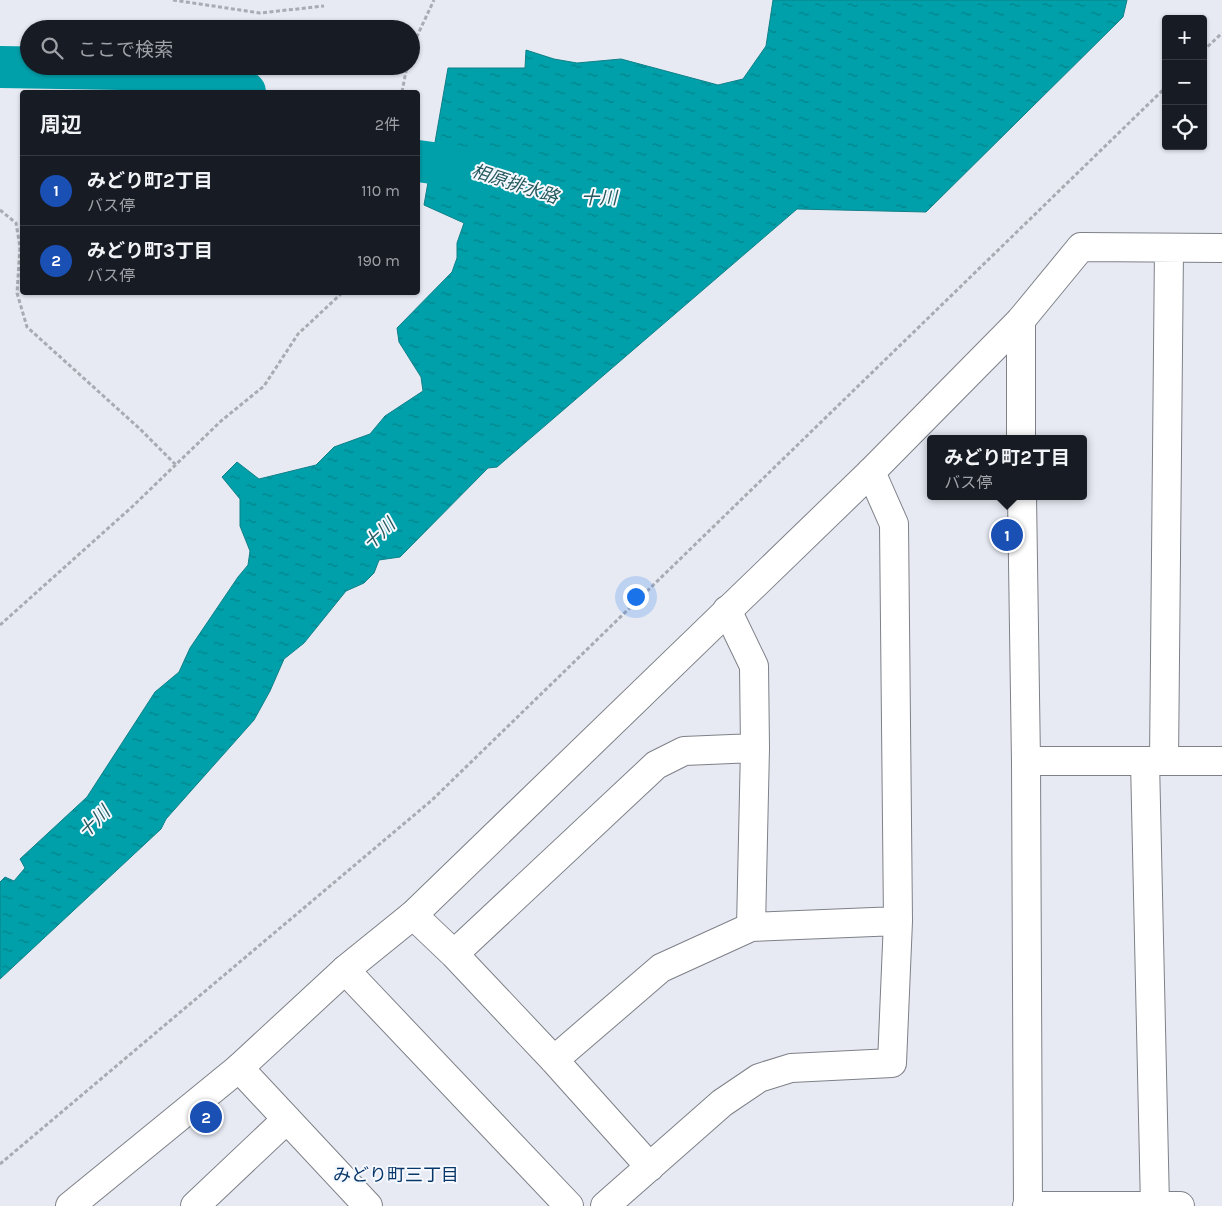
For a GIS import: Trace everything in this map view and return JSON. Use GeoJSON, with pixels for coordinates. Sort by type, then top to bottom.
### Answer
{"type":"FeatureCollection","features":[{"type":"Feature","properties":{"kind":"street"},"geometry":{"type":"LineString","coordinates":[[70,1206],[239,1068],[345,970],[413,915],[870,472],[1021,320],[1081,247],[1222,248]]}},
{"type":"Feature","properties":{"kind":"street"},"geometry":{"type":"LineString","coordinates":[[1155,1206],[1155,761],[1169,248]]}},
{"type":"Feature","properties":{"kind":"street"},"geometry":{"type":"LineString","coordinates":[[1021,320],[1021,435]]}},
{"type":"Feature","properties":{"kind":"street"},"geometry":{"type":"LineString","coordinates":[[605,1206],[722,1103],[760,1078],[791,1068],[892,1063],[898,921],[894,524],[870,472]]}},
{"type":"Feature","properties":{"kind":"street"},"geometry":{"type":"LineString","coordinates":[[1022,500],[1026,761],[1028,1206],[1180,1206]]}},
{"type":"Feature","properties":{"kind":"street"},"geometry":{"type":"LineString","coordinates":[[727,610],[754,666],[755,748],[751,927]]}},
{"type":"Feature","properties":{"kind":"street"},"geometry":{"type":"LineString","coordinates":[[454,954],[656,765],[684,751],[755,748]]}},
{"type":"Feature","properties":{"kind":"street"},"geometry":{"type":"LineString","coordinates":[[1026,761],[1222,762]]}},
{"type":"Feature","properties":{"kind":"street"},"geometry":{"type":"LineString","coordinates":[[413,915],[454,954],[554,1060],[650,1167]]}},
{"type":"Feature","properties":{"kind":"street"},"geometry":{"type":"LineString","coordinates":[[554,1060],[661,968],[751,927],[898,921]]}},
{"type":"Feature","properties":{"kind":"street"},"geometry":{"type":"LineString","coordinates":[[345,970],[569,1206]]}},
{"type":"Feature","properties":{"kind":"street"},"geometry":{"type":"LineString","coordinates":[[239,1068],[368,1206]]}},
{"type":"Feature","properties":{"kind":"street"},"geometry":{"type":"LineString","coordinates":[[195,1206],[286,1119]]}},
{"type":"Feature","properties":{"kind":"path"},"geometry":{"type":"LineString","coordinates":[[173,0],[260,12],[324,6]]}},
{"type":"Feature","properties":{"kind":"path"},"geometry":{"type":"LineString","coordinates":[[420,29],[434,0]]}},
{"type":"Feature","properties":{"kind":"path"},"geometry":{"type":"LineString","coordinates":[[1207,47],[1222,33]]}},
{"type":"Feature","properties":{"kind":"path"},"geometry":{"type":"LineString","coordinates":[[402,90],[406,75]]}},
{"type":"Feature","properties":{"kind":"path"},"geometry":{"type":"LineString","coordinates":[[0,1164],[432,800],[1162,91]]}},
{"type":"Feature","properties":{"kind":"path"},"geometry":{"type":"LineString","coordinates":[[0,210],[16,223],[20,247],[17,293],[27,327],[176,465]]}},
{"type":"Feature","properties":{"kind":"path"},"geometry":{"type":"LineString","coordinates":[[0,625],[133,506],[221,421],[264,386],[298,334],[340,295]]}},
{"type":"Feature","properties":{"kind":"water","name":"十川"},"geometry":{"type":"Polygon","coordinates":[[[773,0],[1127,0],[1123,17],[926,212],[797,209],[497,467],[488,468],[400,557],[379,560],[374,573],[364,583],[346,591],[304,643],[284,659],[270,691],[254,720],[166,819],[161,829],[0,979],[0,882],[5,877],[14,881],[25,868],[20,859],[87,797],[155,692],[179,672],[190,648],[248,565],[250,551],[240,526],[240,499],[222,477],[237,462],[259,479],[316,465],[334,447],[370,434],[385,416],[423,391],[421,377],[399,342],[397,328],[452,272],[457,258],[457,243],[464,223],[424,205],[448,68],[525,68],[526,50],[554,59],[577,63],[621,59],[718,85],[743,79],[766,46],[773,0]]]}},
{"type":"Feature","properties":{"kind":"waterway","name":"相原排水路"},"geometry":{"type":"LineString","coordinates":[[0,67],[20,67]]}},
{"type":"Feature","properties":{"kind":"waterway","name":"相原排水路"},"geometry":{"type":"LineString","coordinates":[[166,75],[212,81],[239,90]]}},
{"type":"Feature","properties":{"kind":"waterway","name":"相原排水路"},"geometry":{"type":"LineString","coordinates":[[420,161],[475,169],[490,174]]}},
{"type":"Feature","properties":{"kind":"place","name":"みどり町2丁目"},"geometry":{"type":"Point","coordinates":[1007,535]}},
{"type":"Feature","properties":{"kind":"place","name":"みどり町3丁目"},"geometry":{"type":"Point","coordinates":[206,1117]}},
{"type":"Feature","properties":{"kind":"district","name":"みどり町三丁目"},"geometry":{"type":"Point","coordinates":[396,1175]}}]}
